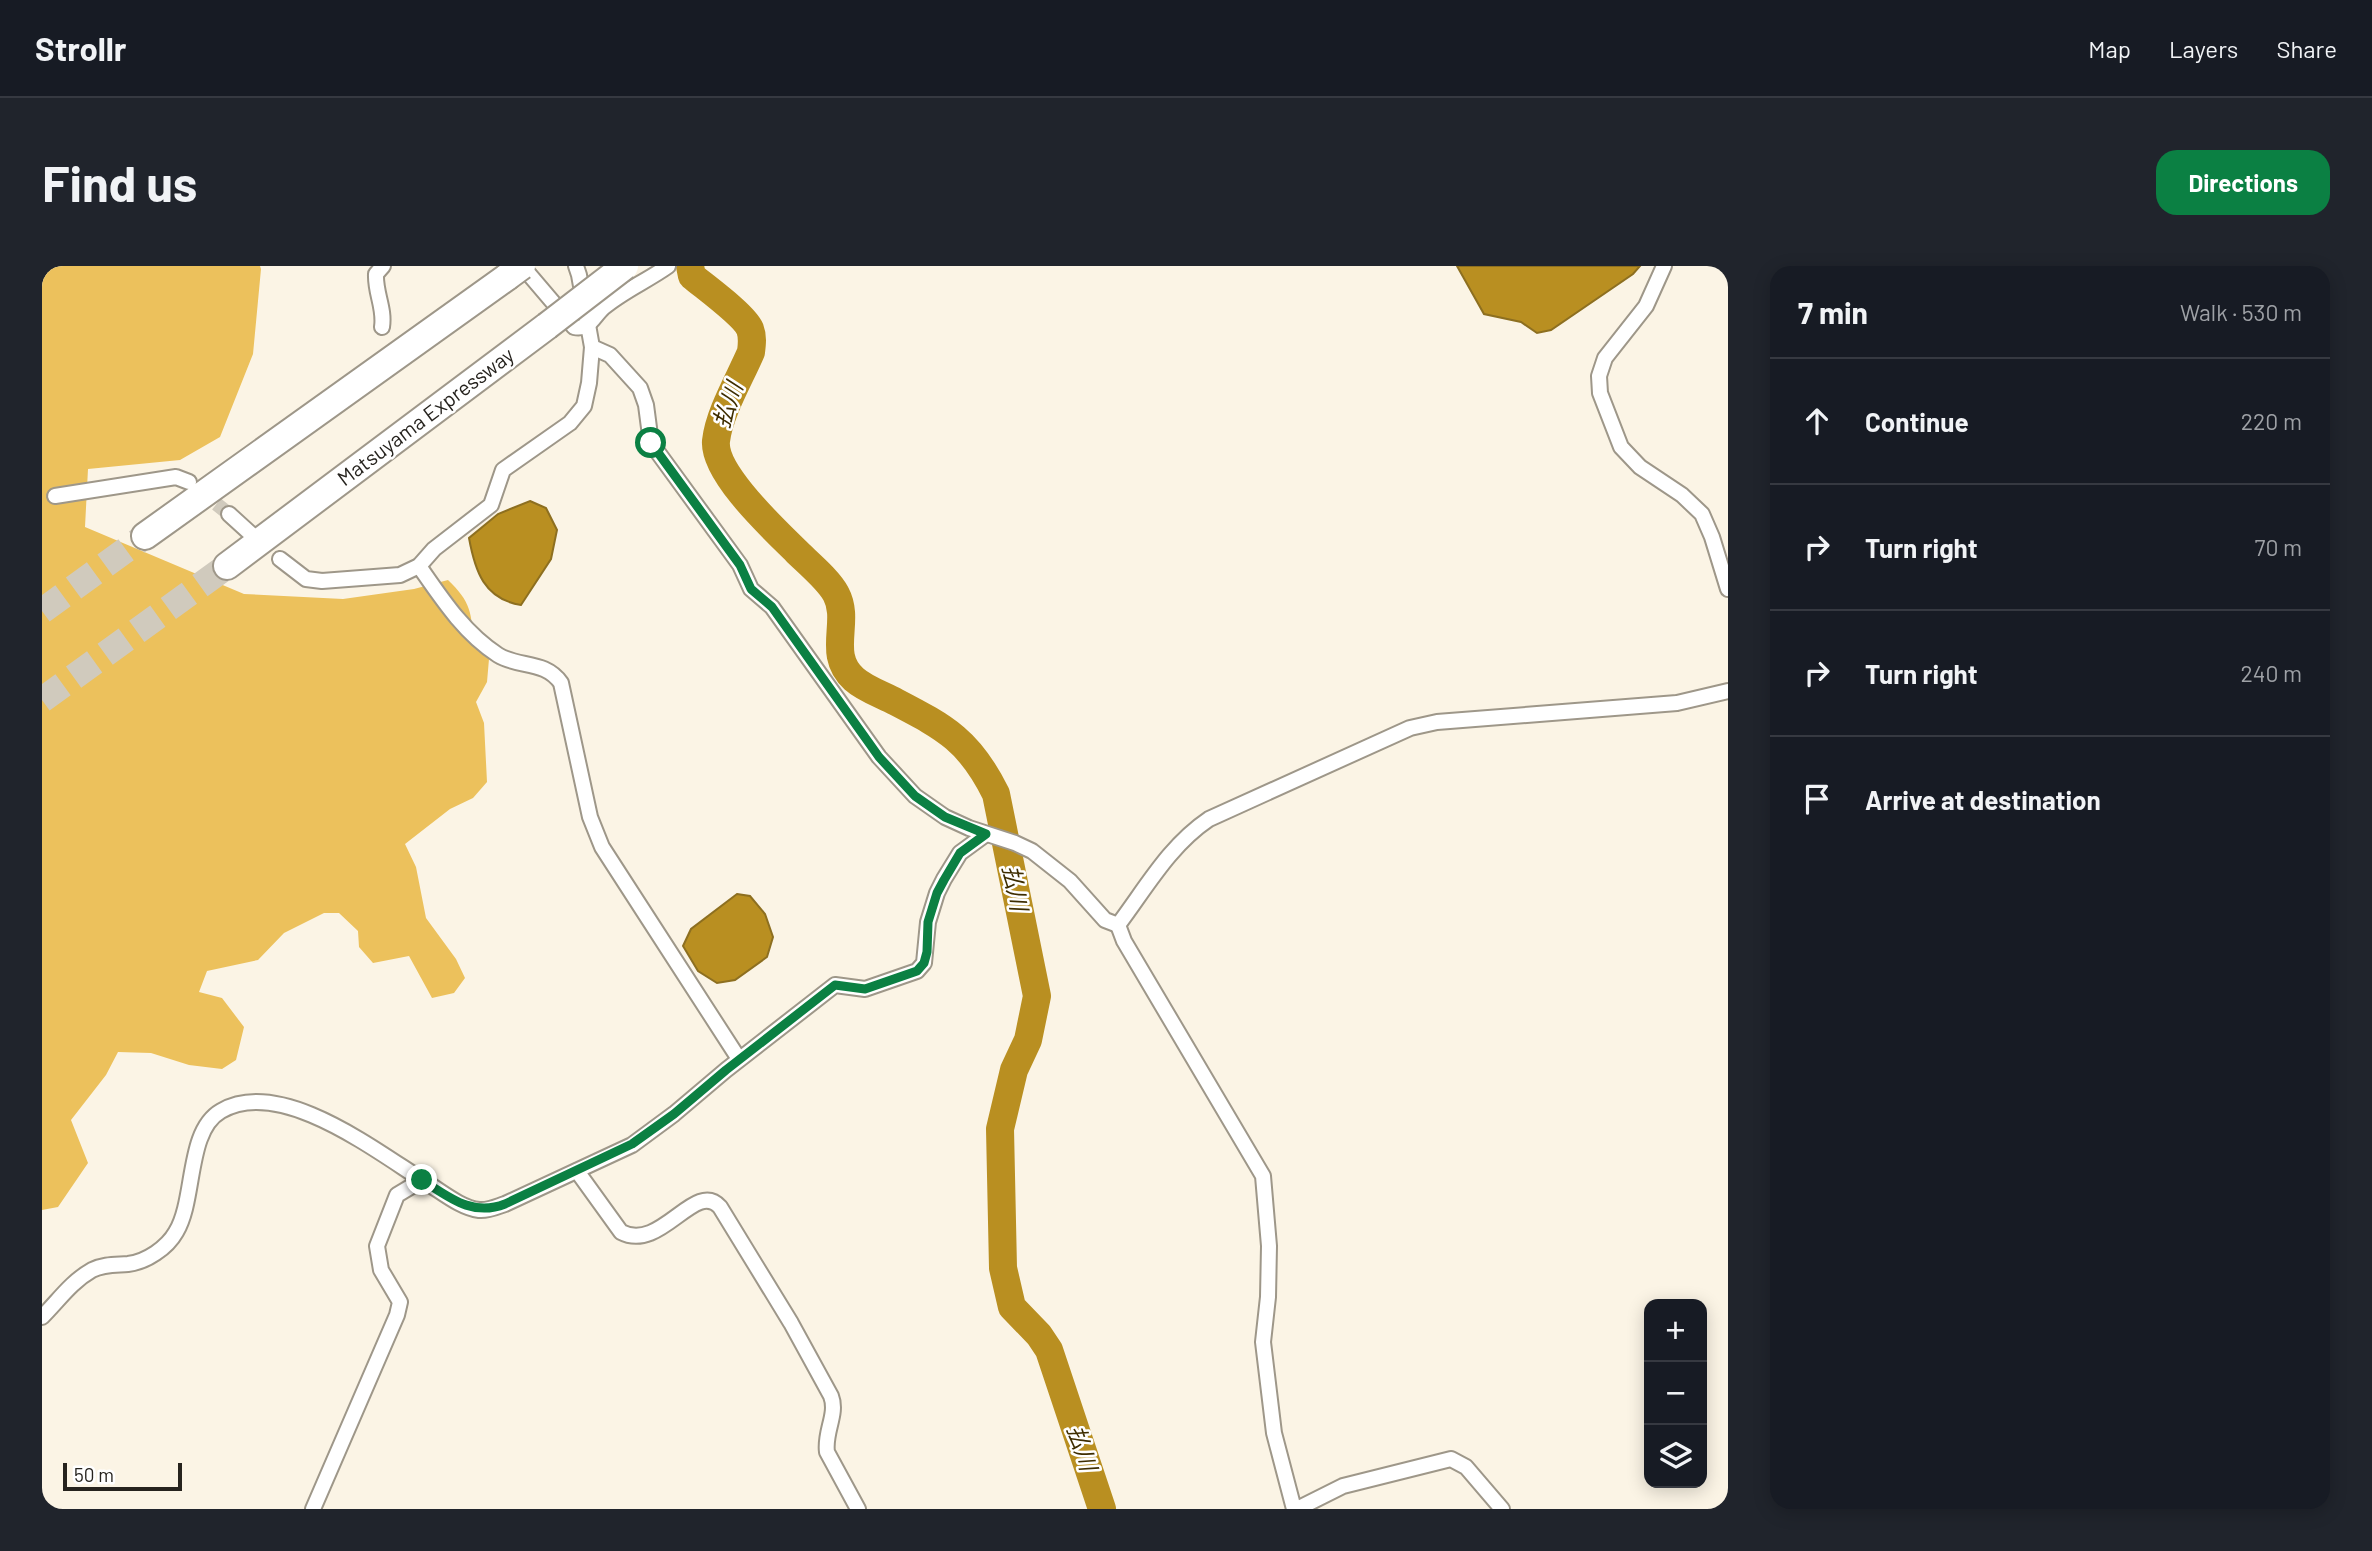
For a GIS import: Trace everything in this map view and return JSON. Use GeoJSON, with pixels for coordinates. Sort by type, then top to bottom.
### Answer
{"type":"FeatureCollection","features":[{"type":"Feature","properties":{"kind":"highway","name":"Matsuyama Expressway"},"geometry":{"type":"LineString","coordinates":[[227,566],[625,266]]}},
{"type":"Feature","properties":{"kind":"highway"},"geometry":{"type":"LineString","coordinates":[[145,537],[517,270]]}},
{"type":"Feature","properties":{"kind":"street"},"geometry":{"type":"LineString","coordinates":[[382,327],[384,315],[375,283],[376,274],[383,266]]}},
{"type":"Feature","properties":{"kind":"street"},"geometry":{"type":"LineString","coordinates":[[281,559],[306,579],[322,581],[400,575],[419,566],[434,549],[491,505],[503,470],[570,423],[584,406],[592,347],[576,266]]}},
{"type":"Feature","properties":{"kind":"street"},"geometry":{"type":"LineString","coordinates":[[517,270],[574,327],[588,326],[609,304],[668,266]]}},
{"type":"Feature","properties":{"kind":"street"},"geometry":{"type":"LineString","coordinates":[[1664,266],[1646,306],[1605,358],[1598,376],[1600,393],[1621,447],[1640,467],[1682,495],[1702,514],[1713,537],[1728,589]]}},
{"type":"Feature","properties":{"kind":"street"},"geometry":{"type":"LineString","coordinates":[[592,347],[610,355],[640,388],[646,405],[651,443],[740,565],[751,589],[772,607],[879,757],[915,796],[945,817],[1032,851],[1070,881],[1105,920],[1118,925],[1124,941],[1263,1176],[1269,1246],[1268,1297],[1263,1342],[1274,1433],[1295,1509],[1343,1486],[1451,1459],[1466,1467],[1502,1509]]}},
{"type":"Feature","properties":{"kind":"street"},"geometry":{"type":"LineString","coordinates":[[55,496],[176,477],[189,482]]}},
{"type":"Feature","properties":{"kind":"street"},"geometry":{"type":"LineString","coordinates":[[229,514],[251,534]]}},
{"type":"Feature","properties":{"kind":"street"},"geometry":{"type":"LineString","coordinates":[[419,566],[449,609],[479,640],[501,657],[546,669],[555,674],[561,683],[590,817],[601,847],[739,1059]]}},
{"type":"Feature","properties":{"kind":"street"},"geometry":{"type":"LineString","coordinates":[[1118,925],[1189,832],[1209,819],[1409,728],[1437,722],[1677,703],[1728,691]]}},
{"type":"Feature","properties":{"kind":"street"},"geometry":{"type":"LineString","coordinates":[[42,1317],[69,1286],[95,1268],[110,1264],[131,1264],[164,1247],[176,1233],[184,1215],[205,1124],[229,1107],[260,1103],[300,1110],[334,1125],[422,1180],[478,1210],[493,1209],[632,1144],[674,1114],[739,1059],[835,985],[865,989],[917,971],[924,963],[927,952],[928,922],[940,886],[960,853],[986,834]]}},
{"type":"Feature","properties":{"kind":"street"},"geometry":{"type":"LineString","coordinates":[[577,1171],[621,1232],[629,1236],[646,1235],[657,1230],[698,1202],[715,1201],[720,1207],[791,1323],[831,1396],[834,1403],[825,1442],[827,1452],[858,1509]]}},
{"type":"Feature","properties":{"kind":"street"},"geometry":{"type":"LineString","coordinates":[[313,1509],[397,1315],[400,1302],[381,1270],[377,1256],[380,1235],[397,1195],[422,1180]]}},
{"type":"Feature","properties":{"kind":"shaded area"},"geometry":{"type":"Polygon","coordinates":[[[42,266],[260,266],[261,269],[253,354],[220,437],[180,460],[88,469],[85,527],[244,594],[343,599],[414,589],[448,580],[469,609],[473,644],[489,659],[487,682],[476,702],[484,723],[487,782],[473,798],[450,809],[405,844],[416,867],[426,918],[456,959],[465,978],[454,993],[432,998],[409,956],[373,963],[359,947],[358,931],[339,913],[324,913],[284,933],[258,960],[207,971],[199,992],[222,998],[244,1027],[236,1060],[222,1069],[189,1065],[151,1053],[118,1052],[106,1075],[71,1120],[88,1163],[58,1207],[42,1210],[42,266]]]}},
{"type":"Feature","properties":{"kind":"shaded area"},"geometry":{"type":"Polygon","coordinates":[[[1457,266],[1640,266],[1633,274],[1551,330],[1537,333],[1521,322],[1484,314],[1457,266]]]}},
{"type":"Feature","properties":{"kind":"shaded area"},"geometry":{"type":"Polygon","coordinates":[[[530,501],[546,508],[557,530],[551,559],[521,605],[498,597],[483,582],[474,562],[469,538],[498,514],[530,501]]]}},
{"type":"Feature","properties":{"kind":"shaded area"},"geometry":{"type":"Polygon","coordinates":[[[737,894],[750,896],[765,914],[773,937],[767,957],[735,980],[717,983],[698,971],[683,946],[691,929],[737,894]]]}},
{"type":"Feature","properties":{"kind":"waterway","name":"払川"},"geometry":{"type":"LineString","coordinates":[[690,266],[692,276],[740,316],[752,335],[751,352],[725,407],[718,430],[716,441],[724,469],[760,515],[833,589],[840,605],[841,659],[854,679],[929,720],[955,738],[976,761],[996,794],[1037,996],[1028,1040],[1014,1070],[1000,1129],[1003,1268],[1012,1307],[1039,1335],[1049,1350],[1102,1509]]}},
{"type":"Feature","properties":{"kind":"tunnel"},"geometry":{"type":"LineString","coordinates":[[200,491],[229,514]]}},
{"type":"Feature","properties":{"kind":"tunnel"},"geometry":{"type":"LineString","coordinates":[[42,611],[145,536]]}},
{"type":"Feature","properties":{"kind":"tunnel"},"geometry":{"type":"LineString","coordinates":[[42,700],[227,566]]}},
{"type":"Feature","properties":{"kind":"route"},"geometry":{"type":"LineString","coordinates":[[422,1180],[478,1210],[493,1209],[505,1204],[632,1144],[674,1114],[835,985],[865,989],[917,971],[924,963],[927,952],[928,922],[937,893],[960,853],[986,834],[945,817],[915,796],[879,757],[772,607],[751,589],[740,565],[651,443]]}}]}
